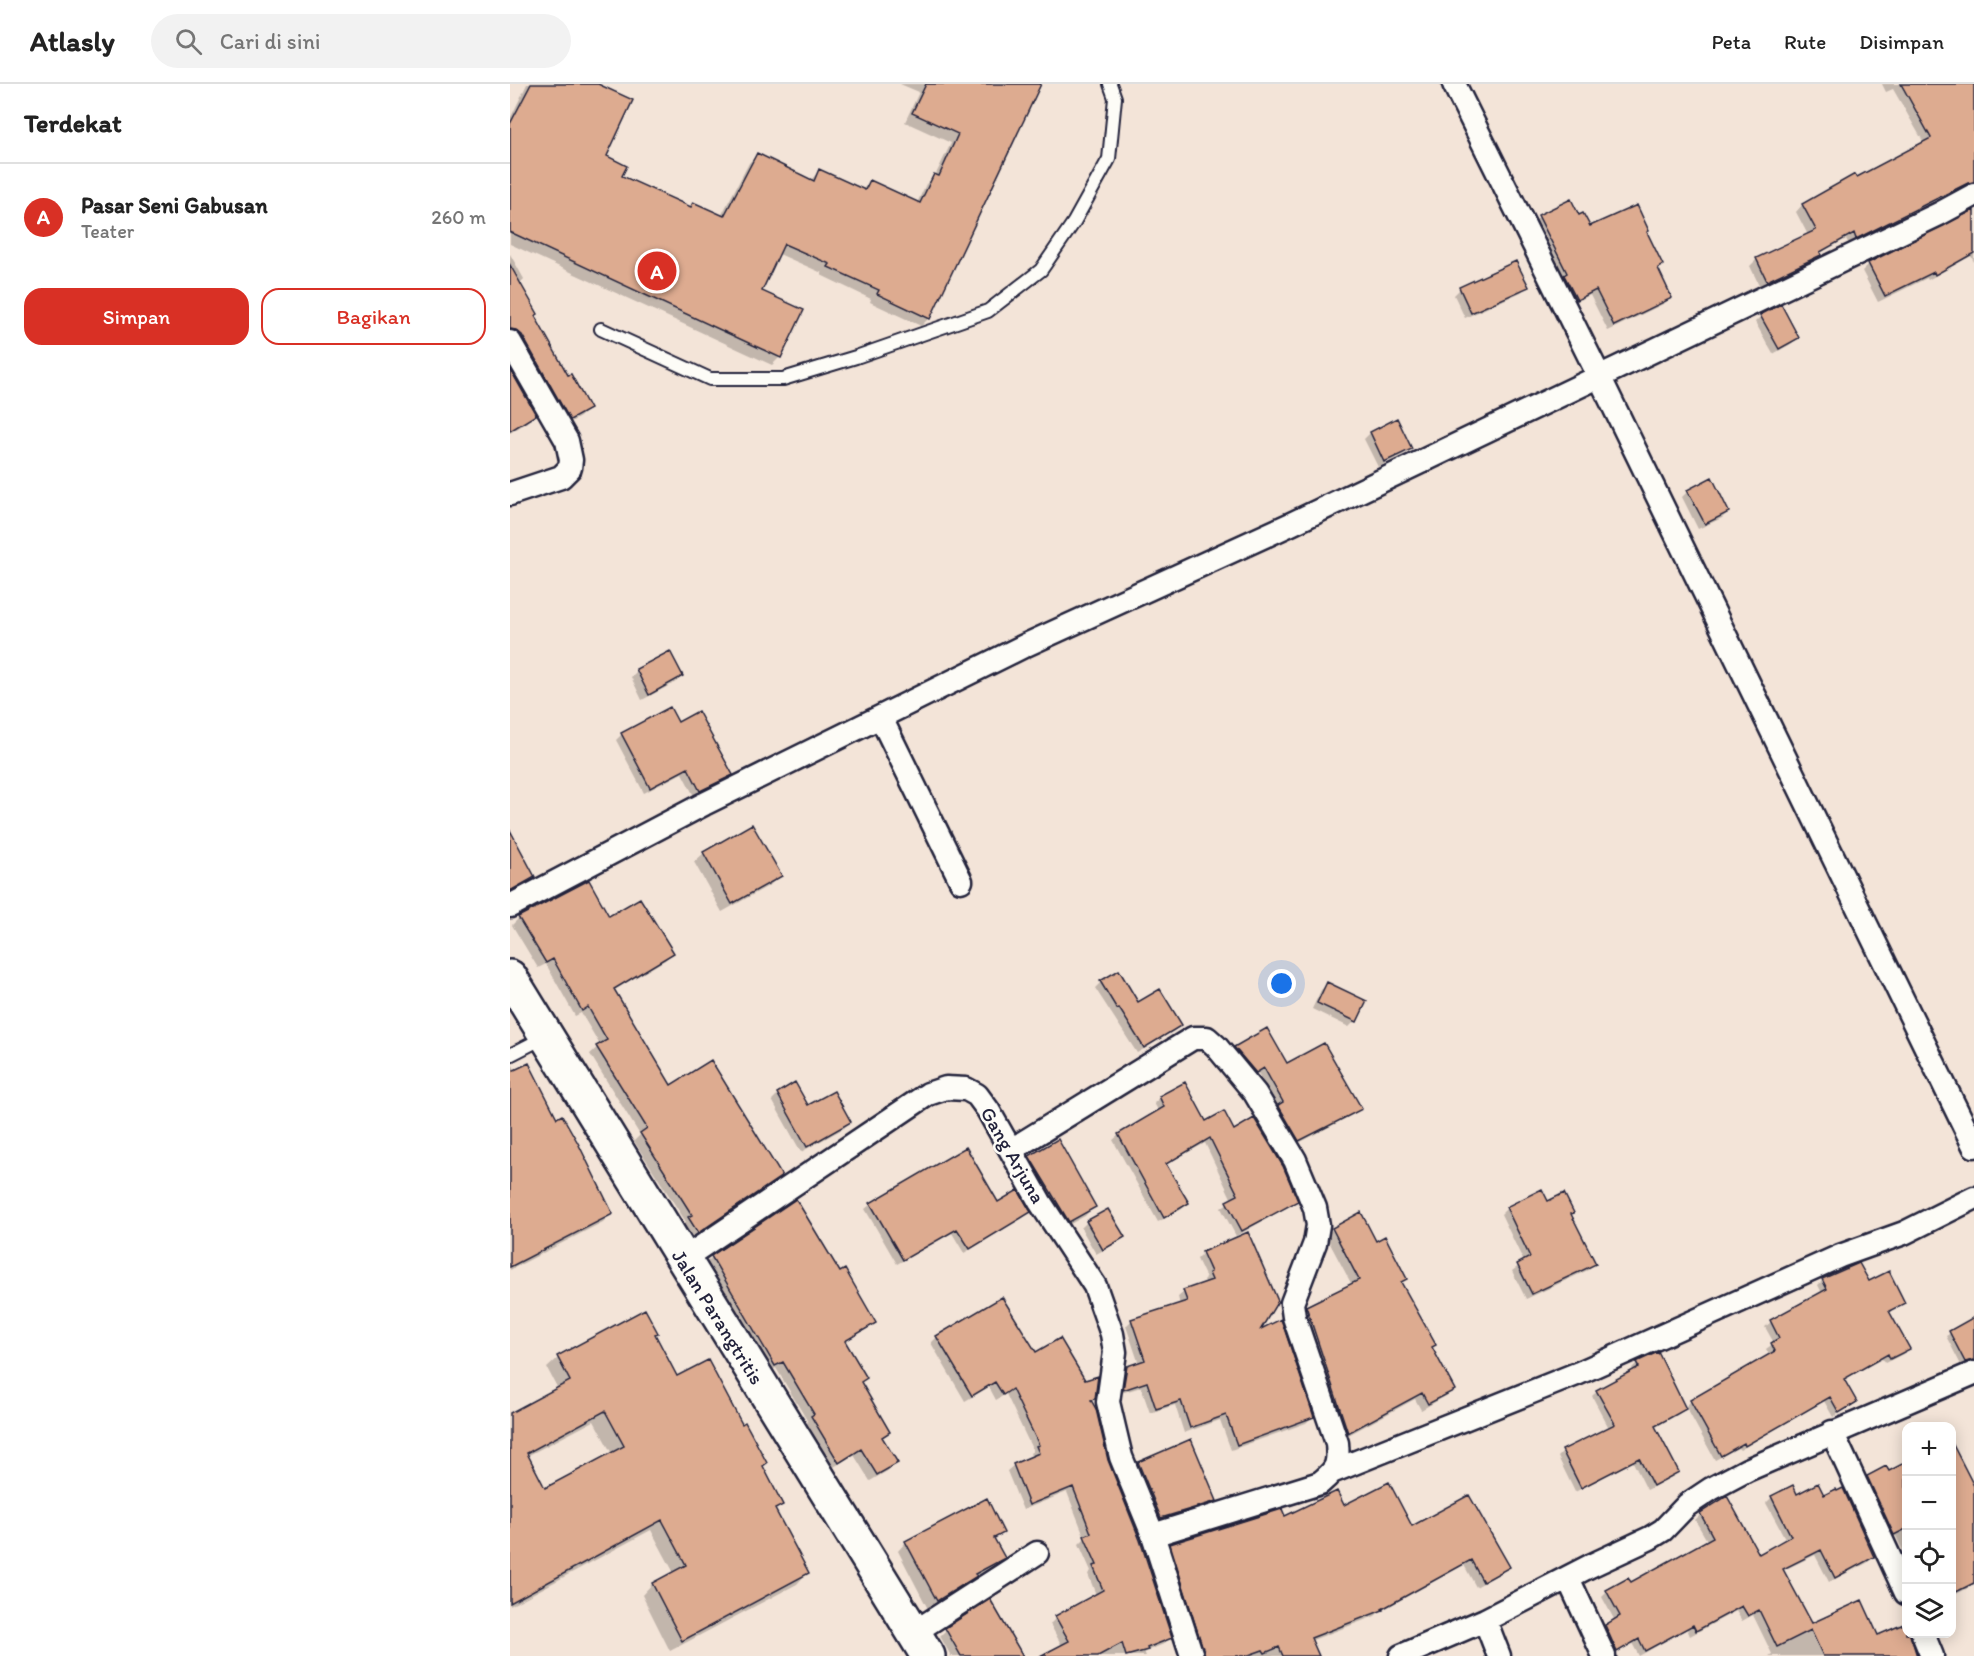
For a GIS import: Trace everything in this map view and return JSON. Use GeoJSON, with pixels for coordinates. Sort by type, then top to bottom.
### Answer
{"type":"FeatureCollection","features":[{"type":"Feature","properties":{"kind":"main road","name":"Jalan Parangtritis"},"geometry":{"type":"LineString","coordinates":[[510,977],[920,1645]]}},
{"type":"Feature","properties":{"kind":"street"},"geometry":{"type":"LineString","coordinates":[[1454,84],[1599,376],[1974,1146]]}},
{"type":"Feature","properties":{"kind":"street"},"geometry":{"type":"LineString","coordinates":[[510,906],[704,804],[1026,645],[1291,524],[1939,214],[1974,195]]}},
{"type":"Feature","properties":{"kind":"street"},"geometry":{"type":"LineString","coordinates":[[510,342],[567,441],[571,460],[570,468],[561,477],[510,494]]}},
{"type":"Feature","properties":{"kind":"street"},"geometry":{"type":"LineString","coordinates":[[881,718],[961,881]]}},
{"type":"Feature","properties":{"kind":"street"},"geometry":{"type":"LineString","coordinates":[[1011,1150],[1193,1038],[1208,1038],[1255,1094],[1295,1160],[1315,1208],[1318,1225],[1315,1243],[1292,1303],[1294,1317],[1337,1443],[1339,1459],[1334,1471]]}},
{"type":"Feature","properties":{"kind":"street","name":"Gang Arjuna"},"geometry":{"type":"LineString","coordinates":[[682,1259],[928,1094],[946,1088],[966,1089],[977,1095],[988,1110],[1040,1202],[1095,1286],[1112,1334],[1115,1352],[1107,1402],[1121,1457],[1153,1535]]}},
{"type":"Feature","properties":{"kind":"street"},"geometry":{"type":"LineString","coordinates":[[1192,1656],[1153,1535],[1320,1483],[1334,1471],[1579,1373],[1840,1256],[1904,1233],[1974,1198]]}},
{"type":"Feature","properties":{"kind":"street"},"geometry":{"type":"LineString","coordinates":[[1401,1656],[1485,1620],[1650,1538],[1663,1530],[1687,1505],[1747,1470],[1974,1373]]}},
{"type":"Feature","properties":{"kind":"street"},"geometry":{"type":"LineString","coordinates":[[1832,1432],[1902,1584]]}},
{"type":"Feature","properties":{"kind":"street"},"geometry":{"type":"LineString","coordinates":[[920,1645],[1037,1553]]}},
{"type":"Feature","properties":{"kind":"street"},"geometry":{"type":"LineString","coordinates":[[1568,1578],[1604,1656]]}},
{"type":"Feature","properties":{"kind":"street"},"geometry":{"type":"LineString","coordinates":[[1485,1620],[1499,1656]]}},
{"type":"Feature","properties":{"kind":"street"},"geometry":{"type":"LineString","coordinates":[[1925,1638],[1932,1656]]}},
{"type":"Feature","properties":{"kind":"lane"},"geometry":{"type":"LineString","coordinates":[[602,329],[711,379],[783,379],[856,357],[988,311],[1041,270],[1074,222],[1109,159],[1114,98],[1110,84]]}},
{"type":"Feature","properties":{"kind":"lane"},"geometry":{"type":"LineString","coordinates":[[510,1055],[546,1037]]}},
{"type":"Feature","properties":{"kind":"building"},"geometry":{"type":"Polygon","coordinates":[[[531,84],[598,84],[633,100],[607,156],[627,166],[622,176],[691,207],[693,202],[724,216],[757,153],[814,181],[819,169],[865,190],[870,180],[920,203],[934,174],[939,176],[958,134],[912,113],[926,84],[1041,84],[930,319],[877,294],[879,290],[828,267],[830,264],[784,244],[762,291],[804,310],[781,358],[510,232],[510,124],[531,84]]]}},
{"type":"Feature","properties":{"kind":"building"},"geometry":{"type":"Polygon","coordinates":[[[1901,84],[1974,84],[1974,182],[1856,239],[1854,233],[1820,252],[1821,255],[1767,281],[1756,258],[1816,230],[1802,204],[1855,174],[1857,177],[1931,138],[1901,84]]]}},
{"type":"Feature","properties":{"kind":"building"},"geometry":{"type":"Polygon","coordinates":[[[1571,199],[1579,215],[1583,213],[1590,226],[1637,205],[1663,265],[1658,268],[1672,298],[1614,326],[1596,290],[1577,300],[1564,275],[1567,273],[1538,215],[1571,199]]]}},
{"type":"Feature","properties":{"kind":"building"},"geometry":{"type":"Polygon","coordinates":[[[1974,210],[1974,253],[1935,275],[1934,272],[1885,296],[1868,263],[1974,210]]]}},
{"type":"Feature","properties":{"kind":"building"},"geometry":{"type":"Polygon","coordinates":[[[1516,261],[1529,287],[1471,313],[1459,287],[1516,261]]]}},
{"type":"Feature","properties":{"kind":"building"},"geometry":{"type":"Polygon","coordinates":[[[510,265],[538,314],[535,316],[590,409],[570,420],[522,335],[510,329],[510,265]]]}},
{"type":"Feature","properties":{"kind":"building"},"geometry":{"type":"Polygon","coordinates":[[[1781,304],[1799,338],[1779,349],[1760,315],[1781,304]]]}},
{"type":"Feature","properties":{"kind":"building"},"geometry":{"type":"Polygon","coordinates":[[[510,369],[536,415],[510,431],[510,369]]]}},
{"type":"Feature","properties":{"kind":"building"},"geometry":{"type":"Polygon","coordinates":[[[1397,418],[1412,449],[1384,462],[1370,432],[1397,418]]]}},
{"type":"Feature","properties":{"kind":"building"},"geometry":{"type":"Polygon","coordinates":[[[1712,477],[1729,512],[1705,524],[1687,490],[1712,477]]]}},
{"type":"Feature","properties":{"kind":"building"},"geometry":{"type":"Polygon","coordinates":[[[670,651],[683,676],[649,695],[636,669],[670,651]]]}},
{"type":"Feature","properties":{"kind":"building"},"geometry":{"type":"Polygon","coordinates":[[[670,707],[678,722],[698,711],[733,775],[700,791],[688,768],[650,788],[621,733],[670,707]]]}},
{"type":"Feature","properties":{"kind":"building"},"geometry":{"type":"Polygon","coordinates":[[[752,824],[782,876],[732,904],[703,852],[752,824]]]}},
{"type":"Feature","properties":{"kind":"building"},"geometry":{"type":"Polygon","coordinates":[[[510,830],[535,877],[510,891],[510,830]]]}},
{"type":"Feature","properties":{"kind":"building"},"geometry":{"type":"Polygon","coordinates":[[[589,880],[609,916],[640,898],[674,953],[614,989],[671,1085],[711,1060],[782,1176],[698,1233],[688,1217],[692,1215],[640,1133],[647,1128],[596,1046],[607,1040],[588,1007],[582,1011],[553,959],[546,963],[518,917],[589,880]]]}},
{"type":"Feature","properties":{"kind":"building"},"geometry":{"type":"Polygon","coordinates":[[[1119,970],[1138,1002],[1160,989],[1182,1025],[1144,1048],[1100,981],[1119,970]]]}},
{"type":"Feature","properties":{"kind":"building"},"geometry":{"type":"Polygon","coordinates":[[[1327,982],[1367,1001],[1357,1022],[1317,1003],[1327,982]]]}},
{"type":"Feature","properties":{"kind":"building"},"geometry":{"type":"Polygon","coordinates":[[[1267,1028],[1287,1063],[1324,1043],[1362,1109],[1299,1141],[1278,1105],[1283,1102],[1264,1068],[1256,1073],[1234,1047],[1267,1028]]]}},
{"type":"Feature","properties":{"kind":"building"},"geometry":{"type":"Polygon","coordinates":[[[529,1063],[557,1118],[562,1115],[578,1143],[613,1214],[510,1267],[510,1072],[529,1063]]]}},
{"type":"Feature","properties":{"kind":"building"},"geometry":{"type":"Polygon","coordinates":[[[795,1082],[808,1105],[834,1091],[851,1122],[807,1147],[777,1093],[795,1082]]]}},
{"type":"Feature","properties":{"kind":"building"},"geometry":{"type":"Polygon","coordinates":[[[1185,1082],[1206,1121],[1224,1111],[1234,1130],[1254,1118],[1283,1166],[1298,1201],[1242,1231],[1226,1201],[1238,1195],[1210,1138],[1166,1164],[1189,1203],[1164,1218],[1118,1134],[1164,1107],[1159,1096],[1185,1082]]]}},
{"type":"Feature","properties":{"kind":"building"},"geometry":{"type":"Polygon","coordinates":[[[1058,1139],[1096,1207],[1069,1222],[1029,1156],[1058,1139]]]}},
{"type":"Feature","properties":{"kind":"building"},"geometry":{"type":"Polygon","coordinates":[[[966,1147],[998,1202],[1018,1190],[1031,1212],[970,1249],[957,1229],[903,1260],[870,1203],[966,1147]]]}},
{"type":"Feature","properties":{"kind":"building"},"geometry":{"type":"Polygon","coordinates":[[[1542,1189],[1548,1201],[1564,1193],[1574,1213],[1571,1214],[1596,1264],[1532,1294],[1517,1264],[1530,1257],[1506,1207],[1542,1189]]]}},
{"type":"Feature","properties":{"kind":"building"},"geometry":{"type":"Polygon","coordinates":[[[796,1199],[840,1272],[845,1269],[876,1323],[845,1341],[867,1378],[861,1382],[890,1432],[882,1437],[898,1463],[877,1475],[861,1449],[839,1463],[811,1416],[814,1414],[783,1362],[775,1366],[711,1256],[796,1199]]]}},
{"type":"Feature","properties":{"kind":"building"},"geometry":{"type":"Polygon","coordinates":[[[1108,1209],[1125,1237],[1103,1250],[1086,1221],[1108,1209]]]}},
{"type":"Feature","properties":{"kind":"building"},"geometry":{"type":"Polygon","coordinates":[[[1361,1212],[1376,1241],[1385,1236],[1407,1279],[1401,1282],[1436,1345],[1432,1347],[1455,1390],[1428,1404],[1422,1393],[1348,1433],[1306,1306],[1359,1280],[1332,1228],[1361,1212]]]}},
{"type":"Feature","properties":{"kind":"building"},"geometry":{"type":"Polygon","coordinates":[[[1248,1232],[1278,1301],[1261,1329],[1281,1319],[1314,1417],[1237,1445],[1226,1415],[1190,1428],[1181,1401],[1156,1409],[1147,1382],[1123,1390],[1127,1366],[1145,1360],[1131,1319],[1187,1301],[1183,1290],[1212,1280],[1202,1252],[1248,1232]]]}},
{"type":"Feature","properties":{"kind":"building"},"geometry":{"type":"Polygon","coordinates":[[[1859,1263],[1869,1281],[1889,1271],[1905,1303],[1889,1311],[1910,1349],[1890,1359],[1888,1354],[1844,1379],[1857,1402],[1839,1413],[1830,1397],[1745,1446],[1744,1443],[1721,1456],[1690,1400],[1775,1351],[1771,1343],[1779,1338],[1770,1320],[1827,1289],[1822,1279],[1859,1263]]]}},
{"type":"Feature","properties":{"kind":"building"},"geometry":{"type":"Polygon","coordinates":[[[1002,1297],[1036,1352],[1060,1338],[1085,1380],[1098,1376],[1095,1399],[1091,1400],[1096,1409],[1108,1460],[1140,1540],[1172,1638],[1147,1648],[1148,1650],[1126,1656],[1122,1643],[1098,1656],[1040,1656],[1069,1641],[1055,1616],[1103,1590],[1093,1566],[1097,1565],[1084,1536],[1091,1533],[1073,1487],[1029,1505],[1013,1464],[1039,1453],[1036,1446],[1039,1445],[1012,1389],[1003,1395],[995,1382],[972,1396],[936,1336],[1002,1297]]]}},
{"type":"Feature","properties":{"kind":"building"},"geometry":{"type":"Polygon","coordinates":[[[645,1309],[677,1376],[708,1360],[742,1424],[745,1422],[767,1463],[763,1466],[783,1505],[775,1509],[809,1573],[682,1641],[652,1583],[686,1565],[662,1520],[510,1603],[510,1413],[570,1381],[557,1356],[645,1309]],[[605,1411],[527,1453],[545,1488],[624,1446],[605,1411]]]}},
{"type":"Feature","properties":{"kind":"building"},"geometry":{"type":"Polygon","coordinates":[[[1974,1317],[1974,1360],[1965,1362],[1949,1331],[1974,1317]]]}},
{"type":"Feature","properties":{"kind":"building"},"geometry":{"type":"Polygon","coordinates":[[[1658,1352],[1686,1409],[1655,1426],[1679,1472],[1653,1486],[1639,1458],[1581,1488],[1562,1450],[1615,1424],[1596,1390],[1639,1367],[1636,1362],[1658,1352]]]}},
{"type":"Feature","properties":{"kind":"building"},"geometry":{"type":"Polygon","coordinates":[[[1191,1439],[1217,1501],[1161,1518],[1138,1462],[1191,1439]]]}},
{"type":"Feature","properties":{"kind":"building"},"geometry":{"type":"Polygon","coordinates":[[[1956,1451],[1974,1486],[1974,1583],[1956,1592],[1956,1451]]]}},
{"type":"Feature","properties":{"kind":"building"},"geometry":{"type":"Polygon","coordinates":[[[1902,1464],[1902,1531],[1894,1535],[1867,1476],[1886,1466],[1889,1471],[1902,1464]]]}},
{"type":"Feature","properties":{"kind":"building"},"geometry":{"type":"Polygon","coordinates":[[[1389,1482],[1412,1526],[1469,1495],[1510,1567],[1483,1582],[1471,1560],[1383,1610],[1311,1638],[1319,1656],[1283,1656],[1279,1647],[1265,1653],[1263,1650],[1246,1656],[1205,1656],[1170,1544],[1282,1509],[1285,1516],[1337,1491],[1344,1505],[1389,1482]]]}},
{"type":"Feature","properties":{"kind":"building"},"geometry":{"type":"Polygon","coordinates":[[[1818,1483],[1824,1495],[1843,1488],[1874,1557],[1835,1578],[1821,1550],[1783,1569],[1812,1623],[1862,1600],[1878,1635],[1902,1625],[1902,1638],[1911,1638],[1917,1656],[1823,1656],[1811,1630],[1777,1647],[1759,1610],[1748,1616],[1742,1606],[1696,1631],[1693,1625],[1645,1651],[1639,1639],[1617,1652],[1605,1625],[1620,1616],[1606,1590],[1628,1578],[1631,1582],[1713,1537],[1700,1513],[1727,1496],[1759,1554],[1791,1536],[1771,1496],[1793,1485],[1797,1494],[1818,1483]]]}},
{"type":"Feature","properties":{"kind":"building"},"geometry":{"type":"Polygon","coordinates":[[[987,1498],[1004,1533],[994,1538],[1005,1558],[975,1574],[977,1576],[937,1601],[905,1541],[987,1498]]]}},
{"type":"Feature","properties":{"kind":"building"},"geometry":{"type":"Polygon","coordinates":[[[990,1599],[1023,1656],[961,1656],[945,1628],[990,1599]]]}},
{"type":"Feature","properties":{"kind":"place","name":"Pasar Seni Gabusan"},"geometry":{"type":"Point","coordinates":[657,271]}}]}
